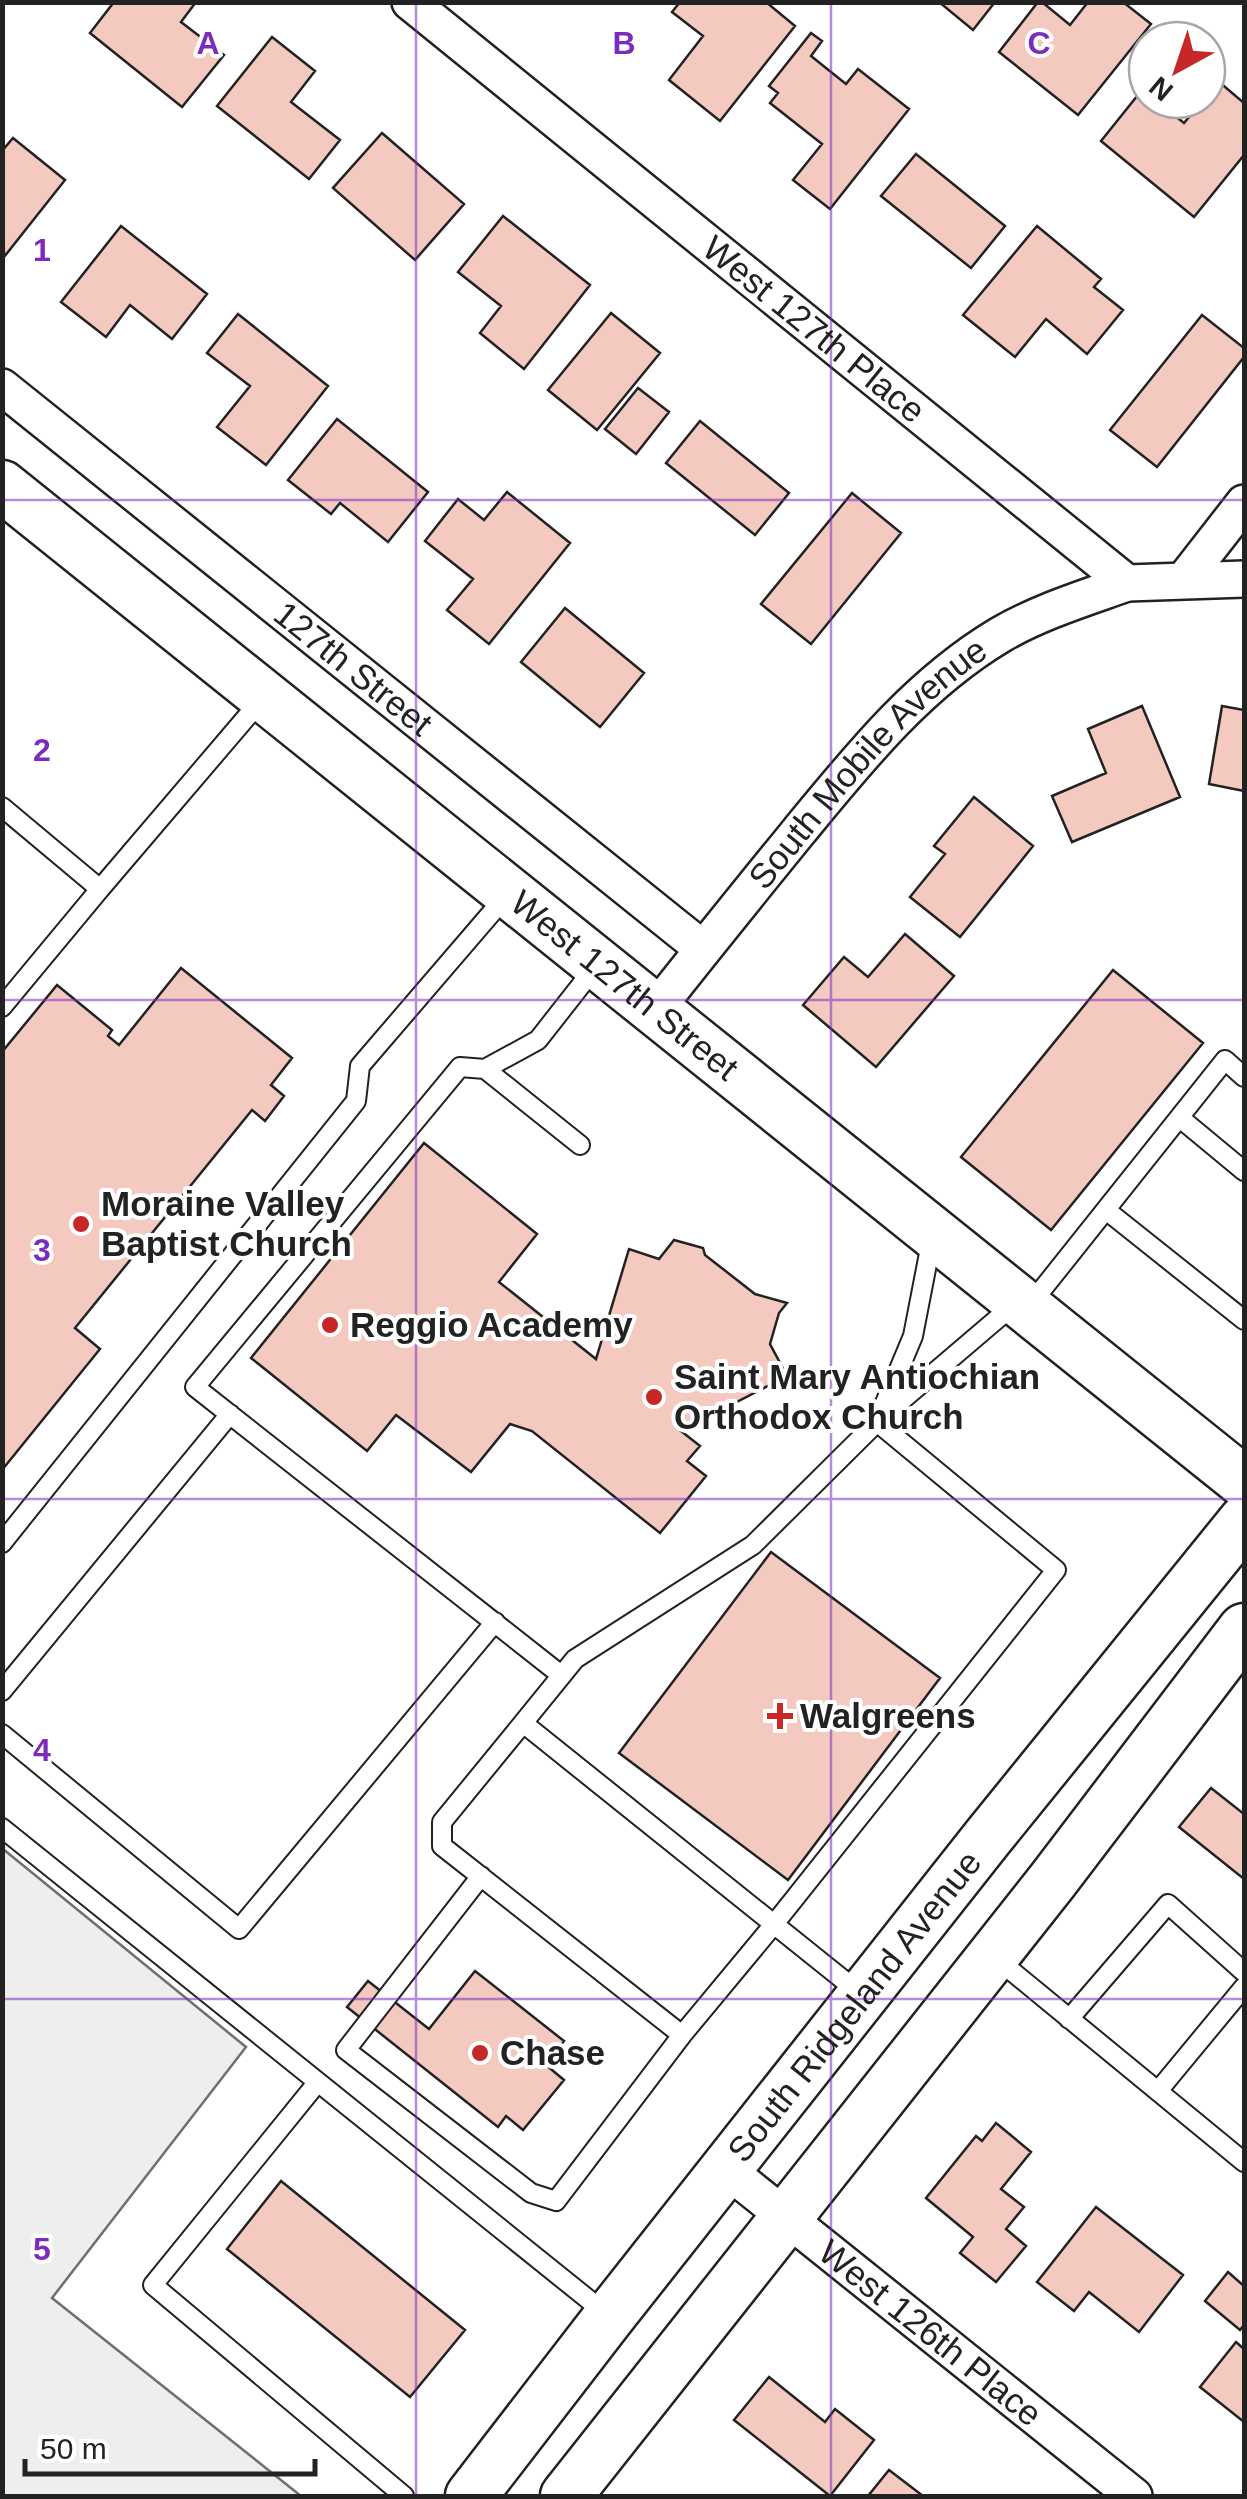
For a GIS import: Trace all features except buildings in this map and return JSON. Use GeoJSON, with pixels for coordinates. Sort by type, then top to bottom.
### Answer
{"type":"FeatureCollection","features":[{"type":"Feature","properties":{"kind":"main road","name":"West 127th Street"},"geometry":{"type":"LineString","coordinates":[[2,486],[1244,1482]]}},
{"type":"Feature","properties":{"kind":"main road","name":"South Ridgeland Avenue"},"geometry":{"type":"LineString","coordinates":[[471,2496],[988,1837],[1244,1521]]}},
{"type":"Feature","properties":{"kind":"main road"},"geometry":{"type":"LineString","coordinates":[[576,2493],[1244,1629]]}},
{"type":"Feature","properties":{"kind":"street","name":"West 127th Place"},"geometry":{"type":"LineString","coordinates":[[410,2],[1127,583]]}},
{"type":"Feature","properties":{"kind":"street","name":"127th Street"},"geometry":{"type":"LineString","coordinates":[[2,388],[703,949]]}},
{"type":"Feature","properties":{"kind":"street"},"geometry":{"type":"LineString","coordinates":[[1184,580],[1244,503]]}},
{"type":"Feature","properties":{"kind":"street"},"geometry":{"type":"LineString","coordinates":[[1127,583],[1244,579]]}},
{"type":"Feature","properties":{"kind":"street","name":"South Mobile Avenue"},"geometry":{"type":"LineString","coordinates":[[656,1009],[899,715],[949,670],[1002,634],[1127,583]]}},
{"type":"Feature","properties":{"kind":"street","name":"West 126th Place"},"geometry":{"type":"LineString","coordinates":[[726,2169],[1134,2496]]}},
{"type":"Feature","properties":{"kind":"lane"},"geometry":{"type":"LineString","coordinates":[[2,1007],[264,696]]}},
{"type":"Feature","properties":{"kind":"lane"},"geometry":{"type":"LineString","coordinates":[[2,808],[100,889]]}},
{"type":"Feature","properties":{"kind":"lane"},"geometry":{"type":"LineString","coordinates":[[2,1543],[356,1100],[360,1066],[509,892]]}},
{"type":"Feature","properties":{"kind":"lane"},"geometry":{"type":"LineString","coordinates":[[562,1675],[195,1386],[460,1067],[485,1069],[538,1040],[598,963]]}},
{"type":"Feature","properties":{"kind":"lane"},"geometry":{"type":"LineString","coordinates":[[682,2035],[442,1846],[442,1822],[575,1659],[753,1545],[877,1422],[1023,1305],[1106,1210],[1225,1060],[1244,1077]]}},
{"type":"Feature","properties":{"kind":"lane"},"geometry":{"type":"LineString","coordinates":[[485,1069],[580,1145]]}},
{"type":"Feature","properties":{"kind":"lane"},"geometry":{"type":"LineString","coordinates":[[1180,1118],[1244,1171]]}},
{"type":"Feature","properties":{"kind":"lane"},"geometry":{"type":"LineString","coordinates":[[1106,1210],[1244,1320]]}},
{"type":"Feature","properties":{"kind":"lane"},"geometry":{"type":"LineString","coordinates":[[877,1422],[913,1336],[933,1232]]}},
{"type":"Feature","properties":{"kind":"lane"},"geometry":{"type":"LineString","coordinates":[[2,1691],[230,1414]]}},
{"type":"Feature","properties":{"kind":"lane"},"geometry":{"type":"LineString","coordinates":[[480,1876],[346,2050],[531,2193],[556,2201],[682,2035],[1056,1570],[877,1422]]}},
{"type":"Feature","properties":{"kind":"lane"},"geometry":{"type":"LineString","coordinates":[[2,1734],[239,1929],[495,1622]]}},
{"type":"Feature","properties":{"kind":"lane"},"geometry":{"type":"LineString","coordinates":[[523,1723],[864,1996]]}},
{"type":"Feature","properties":{"kind":"lane"},"geometry":{"type":"LineString","coordinates":[[2,1828],[609,2317]]}},
{"type":"Feature","properties":{"kind":"lane"},"geometry":{"type":"LineString","coordinates":[[1070,2019],[1168,1904],[1244,1972]]}},
{"type":"Feature","properties":{"kind":"lane"},"geometry":{"type":"LineString","coordinates":[[993,1956],[1244,2162]]}},
{"type":"Feature","properties":{"kind":"lane"},"geometry":{"type":"LineString","coordinates":[[1158,2092],[1244,1986]]}},
{"type":"Feature","properties":{"kind":"lane"},"geometry":{"type":"LineString","coordinates":[[317,2083],[153,2285],[404,2496]]}},
{"type":"Feature","properties":{"kind":"shaded area"},"geometry":{"type":"Polygon","coordinates":[[[3,1849],[246,2047],[52,2298],[301,2496],[3,2496],[3,1849]]]}},
{"type":"Feature","properties":{"kind":"place","name":"Moraine Valley Baptist Church"},"geometry":{"type":"Point","coordinates":[81,1224]}},
{"type":"Feature","properties":{"kind":"place","name":"Reggio Academy"},"geometry":{"type":"Point","coordinates":[330,1325]}},
{"type":"Feature","properties":{"kind":"place","name":"Saint Mary Antiochian Orthodox Church"},"geometry":{"type":"Point","coordinates":[654,1397]}},
{"type":"Feature","properties":{"kind":"place","name":"Walgreens"},"geometry":{"type":"Point","coordinates":[780,1716]}},
{"type":"Feature","properties":{"kind":"place","name":"Chase"},"geometry":{"type":"Point","coordinates":[480,2053]}}]}
